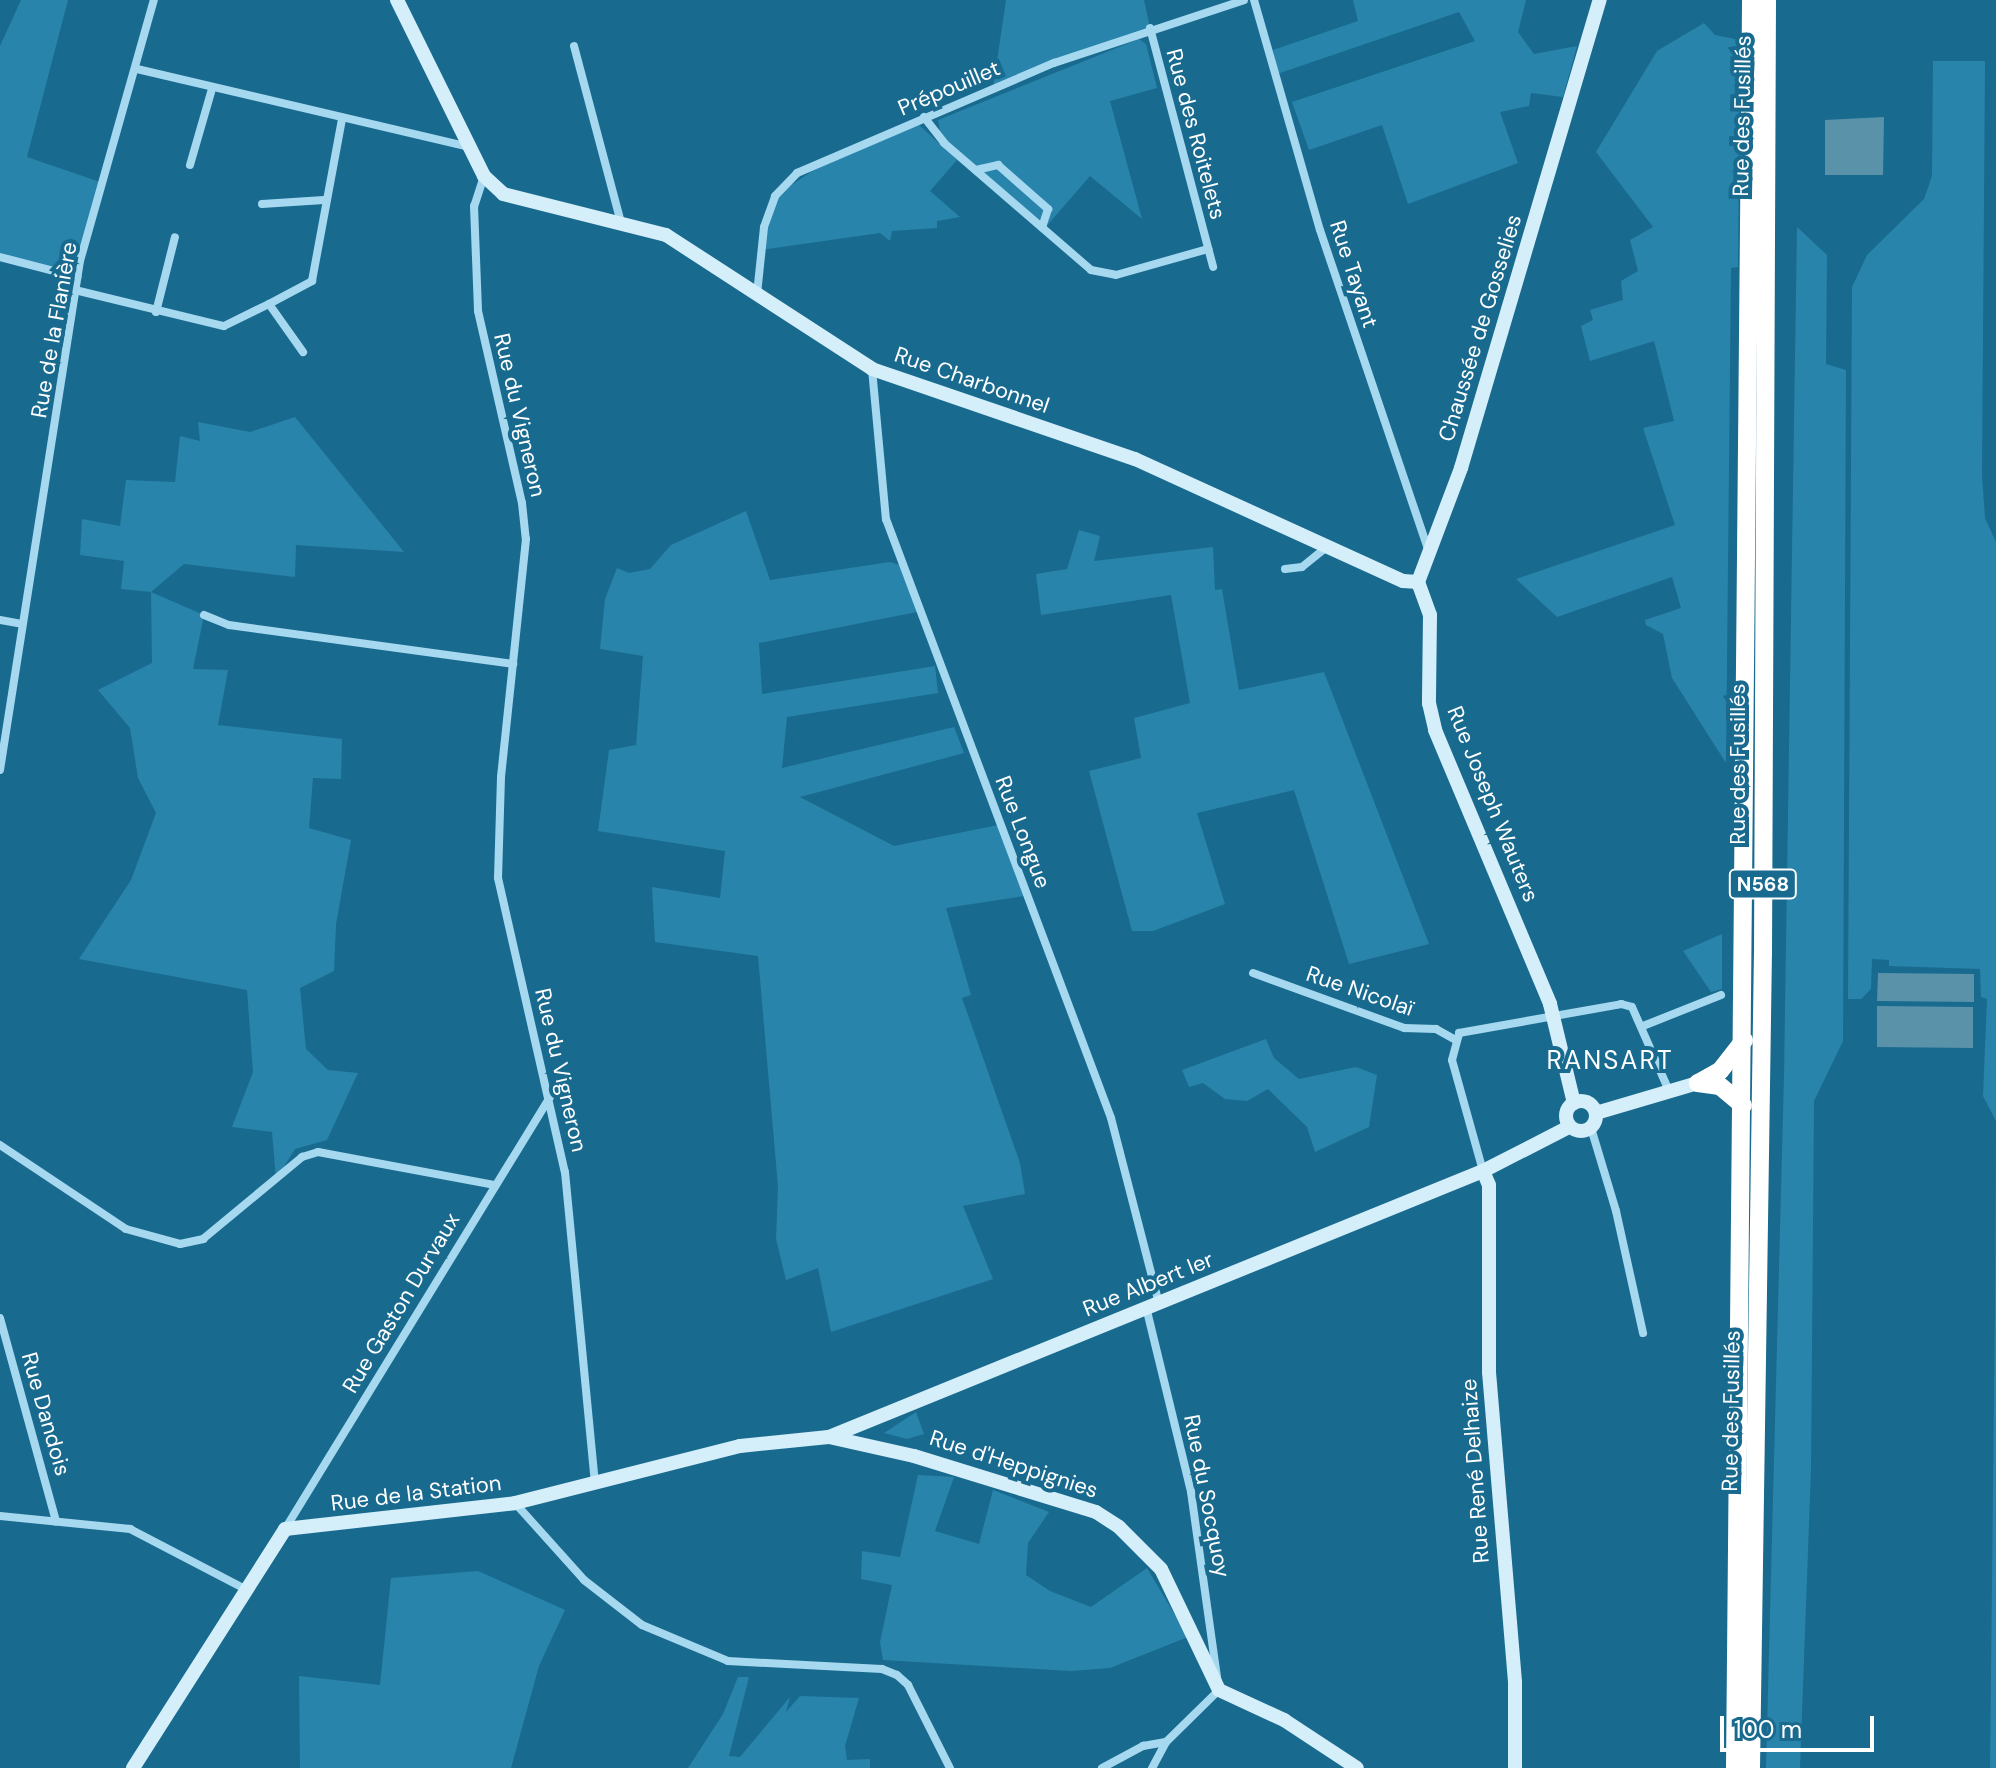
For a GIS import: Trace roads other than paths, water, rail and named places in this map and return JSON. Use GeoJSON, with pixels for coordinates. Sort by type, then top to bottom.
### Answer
{"type":"FeatureCollection","features":[{"type":"Feature","properties":{"kind":"highway","name":"Rue des Fusillés"},"geometry":{"type":"LineString","coordinates":[[1735,1768],[1744,1040],[1751,0]]}},
{"type":"Feature","properties":{"kind":"highway","name":"Rue des Fusillés"},"geometry":{"type":"LineString","coordinates":[[1751,1768],[1763,969],[1767,0]]}},
{"type":"Feature","properties":{"kind":"highway"},"geometry":{"type":"LineString","coordinates":[[1698,1083],[1720,1071],[1744,1040]]}},
{"type":"Feature","properties":{"kind":"highway"},"geometry":{"type":"LineString","coordinates":[[1698,1083],[1720,1086],[1743,1105]]}},
{"type":"Feature","properties":{"kind":"street","name":"Rue de la Flanière"},"geometry":{"type":"LineString","coordinates":[[0,770],[79,291],[77,277],[154,0]]}},
{"type":"Feature","properties":{"kind":"street"},"geometry":{"type":"LineString","coordinates":[[397,0],[484,176]]}},
{"type":"Feature","properties":{"kind":"street","name":"Prépouillet"},"geometry":{"type":"LineString","coordinates":[[757,295],[764,227],[775,196],[797,173],[924,117],[1150,28],[1244,0]]}},
{"type":"Feature","properties":{"kind":"street","name":"Rue Tayant"},"geometry":{"type":"LineString","coordinates":[[1254,0],[1320,230],[1430,556]]}},
{"type":"Feature","properties":{"kind":"street","name":"Chaussée de Gosselies"},"geometry":{"type":"LineString","coordinates":[[1430,556],[1600,0]]}},
{"type":"Feature","properties":{"kind":"street","name":"Rue des Roitelets"},"geometry":{"type":"LineString","coordinates":[[1150,28],[1213,267]]}},
{"type":"Feature","properties":{"kind":"street"},"geometry":{"type":"LineString","coordinates":[[574,46],[621,223]]}},
{"type":"Feature","properties":{"kind":"street"},"geometry":{"type":"LineString","coordinates":[[137,69],[470,147]]}},
{"type":"Feature","properties":{"kind":"street"},"geometry":{"type":"LineString","coordinates":[[190,165],[212,89]]}},
{"type":"Feature","properties":{"kind":"street","name":"Rue des Roitelets"},"geometry":{"type":"LineString","coordinates":[[924,117],[976,170],[1091,270],[1105,275],[1208,249]]}},
{"type":"Feature","properties":{"kind":"street"},"geometry":{"type":"LineString","coordinates":[[79,291],[224,326],[312,281],[324,200],[342,119]]}},
{"type":"Feature","properties":{"kind":"street"},"geometry":{"type":"LineString","coordinates":[[976,170],[998,165],[1048,209],[1042,227]]}},
{"type":"Feature","properties":{"kind":"street","name":"Rue Charbonnel"},"geometry":{"type":"LineString","coordinates":[[484,176],[503,194],[666,235],[872,369],[1135,459],[1403,581],[1418,582]]}},
{"type":"Feature","properties":{"kind":"street","name":"Rue du Vigneron"},"geometry":{"type":"LineString","coordinates":[[484,176],[474,206],[478,311],[522,503],[526,539],[513,664],[498,878],[565,1172],[595,1486]]}},
{"type":"Feature","properties":{"kind":"street"},"geometry":{"type":"LineString","coordinates":[[262,204],[324,200]]}},
{"type":"Feature","properties":{"kind":"street"},"geometry":{"type":"LineString","coordinates":[[156,312],[175,237]]}},
{"type":"Feature","properties":{"kind":"street"},"geometry":{"type":"LineString","coordinates":[[0,257],[77,277]]}},
{"type":"Feature","properties":{"kind":"street"},"geometry":{"type":"LineString","coordinates":[[269,304],[303,352]]}},
{"type":"Feature","properties":{"kind":"street","name":"Rue Longue"},"geometry":{"type":"LineString","coordinates":[[872,369],[886,519],[1111,1118],[1153,1308]]}},
{"type":"Feature","properties":{"kind":"street"},"geometry":{"type":"LineString","coordinates":[[1285,569],[1302,567],[1327,547]]}},
{"type":"Feature","properties":{"kind":"street"},"geometry":{"type":"LineString","coordinates":[[1418,582],[1430,556]]}},
{"type":"Feature","properties":{"kind":"street","name":"Rue Joseph Wauters"},"geometry":{"type":"LineString","coordinates":[[1418,582],[1430,615],[1429,703],[1435,730],[1554,1018],[1574,1103]]}},
{"type":"Feature","properties":{"kind":"street"},"geometry":{"type":"LineString","coordinates":[[204,615],[229,625],[513,664]]}},
{"type":"Feature","properties":{"kind":"street"},"geometry":{"type":"LineString","coordinates":[[0,620],[22,624]]}},
{"type":"Feature","properties":{"kind":"street","name":"Rue Nicolaï"},"geometry":{"type":"LineString","coordinates":[[1253,973],[1404,1028],[1436,1029],[1454,1039]]}},
{"type":"Feature","properties":{"kind":"street"},"geometry":{"type":"LineString","coordinates":[[1643,1026],[1721,995]]}},
{"type":"Feature","properties":{"kind":"street"},"geometry":{"type":"LineString","coordinates":[[1483,1171],[1454,1068],[1454,1039],[1471,1030],[1621,1004],[1632,1007],[1643,1026],[1669,1091]]}},
{"type":"Feature","properties":{"kind":"street"},"geometry":{"type":"LineString","coordinates":[[1596,1113],[1698,1083]]}},
{"type":"Feature","properties":{"kind":"street","name":"Rue Gaston Durvaux"},"geometry":{"type":"LineString","coordinates":[[285,1529],[550,1097]]}},
{"type":"Feature","properties":{"kind":"street"},"geometry":{"type":"LineString","coordinates":[[1591,1128],[1580,1132],[1569,1127],[1566,1114],[1574,1103],[1590,1104],[1596,1113]]}},
{"type":"Feature","properties":{"kind":"street"},"geometry":{"type":"LineString","coordinates":[[1596,1113],[1591,1128],[1616,1211],[1643,1333]]}},
{"type":"Feature","properties":{"kind":"street","name":"Rue Albert Ier"},"geometry":{"type":"LineString","coordinates":[[829,1437],[1153,1308],[1483,1171],[1569,1127]]}},
{"type":"Feature","properties":{"kind":"street"},"geometry":{"type":"LineString","coordinates":[[0,1145],[126,1229],[180,1244],[203,1239],[302,1157],[318,1152],[494,1185]]}},
{"type":"Feature","properties":{"kind":"street","name":"Rue René Delhaize"},"geometry":{"type":"LineString","coordinates":[[1483,1171],[1489,1185],[1489,1372],[1515,1682],[1515,1768]]}},
{"type":"Feature","properties":{"kind":"street","name":"Rue du Socquoy"},"geometry":{"type":"LineString","coordinates":[[1153,1308],[1191,1492],[1219,1690]]}},
{"type":"Feature","properties":{"kind":"street","name":"Rue Dandois"},"geometry":{"type":"LineString","coordinates":[[0,1318],[56,1521]]}},
{"type":"Feature","properties":{"kind":"street","name":"Rue de la Station"},"geometry":{"type":"LineString","coordinates":[[285,1529],[515,1503],[595,1486],[740,1446],[829,1437]]}},
{"type":"Feature","properties":{"kind":"street","name":"Rue d'Heppignies"},"geometry":{"type":"LineString","coordinates":[[829,1437],[927,1460],[1096,1512],[1123,1530],[1161,1569],[1219,1690]]}},
{"type":"Feature","properties":{"kind":"street"},"geometry":{"type":"LineString","coordinates":[[515,1503],[584,1580],[642,1625],[728,1661],[882,1669],[897,1675],[908,1685],[950,1768]]}},
{"type":"Feature","properties":{"kind":"street"},"geometry":{"type":"LineString","coordinates":[[0,1516],[130,1529],[247,1590]]}},
{"type":"Feature","properties":{"kind":"street"},"geometry":{"type":"LineString","coordinates":[[133,1768],[285,1529]]}},
{"type":"Feature","properties":{"kind":"street"},"geometry":{"type":"LineString","coordinates":[[1152,1768],[1166,1742],[1219,1690],[1284,1720],[1357,1768]]}},
{"type":"Feature","properties":{"kind":"street"},"geometry":{"type":"LineString","coordinates":[[1102,1768],[1143,1746],[1166,1742]]}},
{"type":"Feature","properties":{"kind":"district","name":"RANSART"},"geometry":{"type":"Point","coordinates":[1610,1061]}}]}
